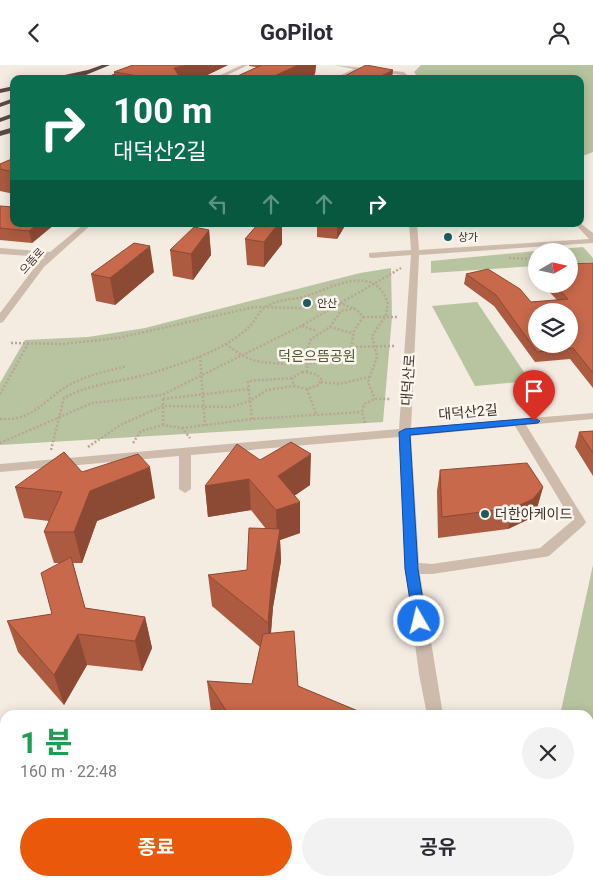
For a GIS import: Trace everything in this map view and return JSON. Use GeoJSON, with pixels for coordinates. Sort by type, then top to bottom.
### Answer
{"type":"FeatureCollection","features":[{"type":"Feature","properties":{"kind":"highway"},"geometry":{"type":"LineString","coordinates":[[80,75],[107,65]]}},
{"type":"Feature","properties":{"kind":"highway"},"geometry":{"type":"LineString","coordinates":[[128,74],[141,67]]}},
{"type":"Feature","properties":{"kind":"highway"},"geometry":{"type":"LineString","coordinates":[[117,75],[141,67]]}},
{"type":"Feature","properties":{"kind":"highway"},"geometry":{"type":"LineString","coordinates":[[71,75],[88,72]]}},
{"type":"Feature","properties":{"kind":"street"},"geometry":{"type":"LineString","coordinates":[[223,75],[246,65]]}},
{"type":"Feature","properties":{"kind":"street"},"geometry":{"type":"LineString","coordinates":[[336,65],[405,75]]}},
{"type":"Feature","properties":{"kind":"street"},"geometry":{"type":"LineString","coordinates":[[343,75],[370,65]]}},
{"type":"Feature","properties":{"kind":"street","name":"으뜸로"},"geometry":{"type":"LineString","coordinates":[[0,320],[41,265],[85,227]]}},
{"type":"Feature","properties":{"kind":"street","name":"대덕산로"},"geometry":{"type":"LineString","coordinates":[[414,227],[415,254],[405,432],[412,569],[434,710]]}},
{"type":"Feature","properties":{"kind":"street"},"geometry":{"type":"LineString","coordinates":[[582,227],[593,239]]}},
{"type":"Feature","properties":{"kind":"street"},"geometry":{"type":"LineString","coordinates":[[372,255],[415,254],[593,239]]}},
{"type":"Feature","properties":{"kind":"street"},"geometry":{"type":"LineString","coordinates":[[0,251],[52,255]]}},
{"type":"Feature","properties":{"kind":"street","name":"대덕산2길"},"geometry":{"type":"LineString","coordinates":[[0,468],[593,416]]}},
{"type":"Feature","properties":{"kind":"street"},"geometry":{"type":"LineString","coordinates":[[412,569],[432,569],[544,552],[579,522],[518,422]]}},
{"type":"Feature","properties":{"kind":"street"},"geometry":{"type":"LineString","coordinates":[[185,451],[185,489]]}},
{"type":"Feature","properties":{"kind":"path"},"geometry":{"type":"LineString","coordinates":[[162,397],[301,326],[400,268]]}},
{"type":"Feature","properties":{"kind":"path"},"geometry":{"type":"LineString","coordinates":[[11,343],[86,341],[151,332],[246,308],[266,306],[309,296],[345,281],[373,283],[384,294],[388,305],[386,318],[374,331],[372,338],[372,347],[377,354],[377,363],[369,377],[368,385],[375,399]]}},
{"type":"Feature","properties":{"kind":"path"},"geometry":{"type":"LineString","coordinates":[[266,306],[300,308],[343,303],[357,308],[363,317]]}},
{"type":"Feature","properties":{"kind":"path"},"geometry":{"type":"LineString","coordinates":[[51,450],[64,398],[77,389],[98,383],[135,377],[200,356],[226,344],[250,327],[266,306]]}},
{"type":"Feature","properties":{"kind":"path"},"geometry":{"type":"LineString","coordinates":[[330,327],[334,316],[339,312],[357,308]]}},
{"type":"Feature","properties":{"kind":"path"},"geometry":{"type":"LineString","coordinates":[[226,344],[242,355],[265,362],[306,362],[337,359],[347,355],[352,347],[352,333],[363,317]]}},
{"type":"Feature","properties":{"kind":"path"},"geometry":{"type":"LineString","coordinates":[[363,317],[397,317]]}},
{"type":"Feature","properties":{"kind":"path"},"geometry":{"type":"LineString","coordinates":[[301,326],[318,331]]}},
{"type":"Feature","properties":{"kind":"path"},"geometry":{"type":"LineString","coordinates":[[307,372],[306,347],[318,331],[330,327],[352,333]]}},
{"type":"Feature","properties":{"kind":"path"},"geometry":{"type":"LineString","coordinates":[[0,394],[28,343]]}},
{"type":"Feature","properties":{"kind":"path"},"geometry":{"type":"LineString","coordinates":[[352,347],[395,346]]}},
{"type":"Feature","properties":{"kind":"path"},"geometry":{"type":"LineString","coordinates":[[200,356],[205,425]]}},
{"type":"Feature","properties":{"kind":"path"},"geometry":{"type":"LineString","coordinates":[[0,419],[26,417],[39,411],[70,385],[93,375],[127,367]]}},
{"type":"Feature","properties":{"kind":"path"},"geometry":{"type":"LineString","coordinates":[[252,419],[248,381],[292,378],[307,372],[316,375],[321,382],[338,384],[369,377]]}},
{"type":"Feature","properties":{"kind":"path"},"geometry":{"type":"LineString","coordinates":[[292,378],[294,386]]}},
{"type":"Feature","properties":{"kind":"path"},"geometry":{"type":"LineString","coordinates":[[88,447],[122,424],[145,412],[163,406],[230,407],[250,401],[267,390],[294,386],[307,389],[316,387],[321,382]]}},
{"type":"Feature","properties":{"kind":"path"},"geometry":{"type":"LineString","coordinates":[[0,443],[92,403],[249,389]]}},
{"type":"Feature","properties":{"kind":"path"},"geometry":{"type":"LineString","coordinates":[[307,389],[316,415]]}},
{"type":"Feature","properties":{"kind":"path"},"geometry":{"type":"LineString","coordinates":[[162,397],[162,425]]}},
{"type":"Feature","properties":{"kind":"path"},"geometry":{"type":"LineString","coordinates":[[365,423],[362,412],[364,404],[375,399],[391,399]]}},
{"type":"Feature","properties":{"kind":"path"},"geometry":{"type":"LineString","coordinates":[[133,443],[141,431],[162,425],[182,428],[252,419],[362,412]]}},
{"type":"Feature","properties":{"kind":"path"},"geometry":{"type":"LineString","coordinates":[[182,428],[190,438]]}},
{"type":"Feature","properties":{"kind":"green space"},"geometry":{"type":"Polygon","coordinates":[[[421,65],[593,65],[593,152],[584,155],[584,75],[416,75],[414,72],[421,65]]]}},
{"type":"Feature","properties":{"kind":"green space"},"geometry":{"type":"Polygon","coordinates":[[[578,247],[583,247],[593,258],[593,262],[578,263],[578,247]]]}},
{"type":"Feature","properties":{"kind":"green space"},"geometry":{"type":"Polygon","coordinates":[[[528,252],[528,267],[431,273],[431,261],[528,252]]]}},
{"type":"Feature","properties":{"kind":"green space","name":"덕은으뜸공원"},"geometry":{"type":"Polygon","coordinates":[[[391,268],[392,317],[383,422],[0,445],[0,383],[25,340],[88,337],[145,328],[360,273],[391,268]]]}},
{"type":"Feature","properties":{"kind":"green space"},"geometry":{"type":"Polygon","coordinates":[[[477,302],[530,381],[475,386],[432,306],[477,302]]]}},
{"type":"Feature","properties":{"kind":"green space"},"geometry":{"type":"Polygon","coordinates":[[[593,565],[593,710],[561,710],[593,565]]]}},
{"type":"Feature","properties":{"kind":"building"},"geometry":{"type":"Polygon","coordinates":[[[133,65],[188,65],[174,68],[178,75],[132,75],[114,72],[133,65]]]}},
{"type":"Feature","properties":{"kind":"building"},"geometry":{"type":"Polygon","coordinates":[[[262,65],[298,65],[277,75],[240,75],[262,65]]]}},
{"type":"Feature","properties":{"kind":"building"},"geometry":{"type":"Polygon","coordinates":[[[366,65],[393,70],[383,75],[347,75],[366,65]]]}},
{"type":"Feature","properties":{"kind":"building"},"geometry":{"type":"Polygon","coordinates":[[[10,160],[10,171],[0,169],[0,164],[10,160]]]}},
{"type":"Feature","properties":{"kind":"building"},"geometry":{"type":"Polygon","coordinates":[[[0,206],[10,207],[10,227],[34,227],[29,231],[0,228],[0,206]]]}},
{"type":"Feature","properties":{"kind":"building"},"geometry":{"type":"Polygon","coordinates":[[[194,227],[209,230],[191,254],[170,250],[194,227]]]}},
{"type":"Feature","properties":{"kind":"building"},"geometry":{"type":"Polygon","coordinates":[[[255,227],[276,227],[264,242],[245,239],[255,227]]]}},
{"type":"Feature","properties":{"kind":"building"},"geometry":{"type":"Polygon","coordinates":[[[134,243],[150,246],[110,278],[91,274],[134,243]]]}},
{"type":"Feature","properties":{"kind":"building"},"geometry":{"type":"Polygon","coordinates":[[[593,263],[593,373],[577,353],[578,303],[528,303],[528,339],[496,295],[466,274],[488,269],[520,289],[531,302],[568,299],[562,293],[578,293],[578,264],[593,263]]]}},
{"type":"Feature","properties":{"kind":"building"},"geometry":{"type":"Polygon","coordinates":[[[593,431],[593,453],[579,432],[593,431]]]}},
{"type":"Feature","properties":{"kind":"building"},"geometry":{"type":"Polygon","coordinates":[[[291,442],[311,454],[278,476],[300,502],[276,510],[249,479],[205,486],[237,444],[260,460],[291,442]]]}},
{"type":"Feature","properties":{"kind":"building"},"geometry":{"type":"Polygon","coordinates":[[[64,452],[82,472],[138,454],[150,467],[90,491],[74,532],[44,532],[62,492],[15,487],[64,452]]]}},
{"type":"Feature","properties":{"kind":"building"},"geometry":{"type":"Polygon","coordinates":[[[527,463],[543,487],[533,499],[513,508],[442,517],[440,470],[527,463]]]}},
{"type":"Feature","properties":{"kind":"building"},"geometry":{"type":"Polygon","coordinates":[[[249,528],[280,529],[272,576],[268,623],[208,575],[247,570],[249,528]]]}},
{"type":"Feature","properties":{"kind":"building"},"geometry":{"type":"Polygon","coordinates":[[[71,557],[85,608],[145,617],[135,641],[78,634],[54,675],[7,621],[52,614],[41,573],[71,557]]]}},
{"type":"Feature","properties":{"kind":"building"},"geometry":{"type":"Polygon","coordinates":[[[294,631],[298,686],[356,710],[226,710],[207,681],[252,684],[263,634],[294,631]]]}},
{"type":"Feature","properties":{"kind":"place","name":"상가"},"geometry":{"type":"Point","coordinates":[448,237]}},
{"type":"Feature","properties":{"kind":"place","name":"안산"},"geometry":{"type":"Point","coordinates":[307,303]}},
{"type":"Feature","properties":{"kind":"place","name":"더한아케이드"},"geometry":{"type":"Point","coordinates":[485,514]}},
{"type":"Feature","properties":{"kind":"route"},"geometry":{"type":"LineString","coordinates":[[419,621],[412,569],[405,432],[534,421]]}}]}
